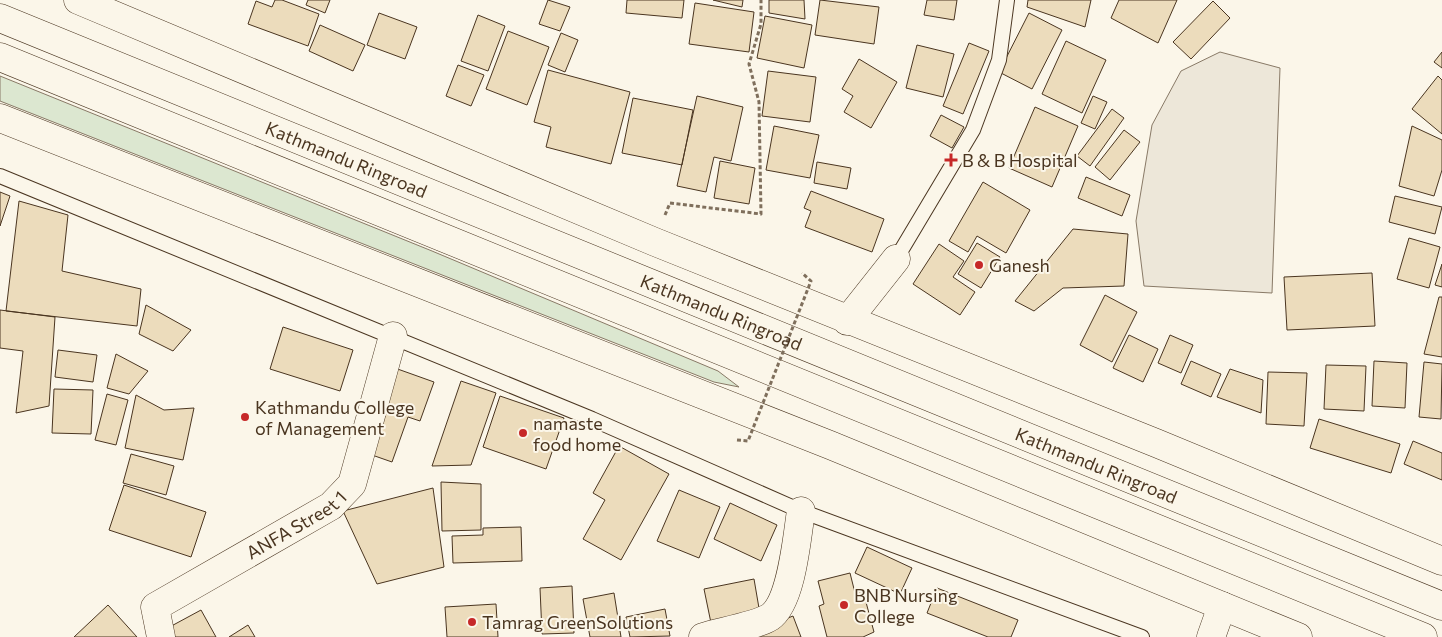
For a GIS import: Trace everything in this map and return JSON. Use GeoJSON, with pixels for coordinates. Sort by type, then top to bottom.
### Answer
{"type":"FeatureCollection","features":[{"type":"Feature","properties":{"kind":"main road"},"geometry":{"type":"LineString","coordinates":[[78,0],[655,242],[1156,443],[1442,561]]}},
{"type":"Feature","properties":{"kind":"main road","name":"Kathmandu Ringroad"},"geometry":{"type":"LineString","coordinates":[[0,18],[1442,606]]}},
{"type":"Feature","properties":{"kind":"main road","name":"Kathmandu Ringroad"},"geometry":{"type":"LineString","coordinates":[[0,57],[1423,637]]}},
{"type":"Feature","properties":{"kind":"main road"},"geometry":{"type":"LineString","coordinates":[[0,118],[538,328],[830,445],[1298,637]]}},
{"type":"Feature","properties":{"kind":"main road"},"geometry":{"type":"LineString","coordinates":[[848,321],[896,258]]}},
{"type":"Feature","properties":{"kind":"main road","name":"ANFA Street 1"},"geometry":{"type":"LineString","coordinates":[[161,637],[154,607],[331,506],[352,484],[393,336]]}},
{"type":"Feature","properties":{"kind":"main road"},"geometry":{"type":"LineString","coordinates":[[703,637],[770,617],[781,602],[793,568],[801,511]]}},
{"type":"Feature","properties":{"kind":"main road"},"geometry":{"type":"LineString","coordinates":[[1211,637],[1222,606]]}},
{"type":"Feature","properties":{"kind":"lane"},"geometry":{"type":"LineString","coordinates":[[896,258],[973,130],[999,60],[1006,0]]}},
{"type":"Feature","properties":{"kind":"lane"},"geometry":{"type":"LineString","coordinates":[[0,176],[592,419],[801,511],[1142,637]]}},
{"type":"Feature","properties":{"kind":"path"},"geometry":{"type":"LineString","coordinates":[[655,242],[670,203],[761,214],[759,102],[748,64],[761,24],[761,0]]}},
{"type":"Feature","properties":{"kind":"path"},"geometry":{"type":"LineString","coordinates":[[737,440],[748,441],[811,281],[802,273]]}},
{"type":"Feature","properties":{"kind":"green space"},"geometry":{"type":"Polygon","coordinates":[[[0,76],[432,251],[718,371],[739,387],[714,382],[0,101],[0,76]]]}},
{"type":"Feature","properties":{"kind":"shaded area"},"geometry":{"type":"Polygon","coordinates":[[[1220,52],[1280,68],[1272,293],[1144,286],[1136,221],[1152,125],[1181,71],[1220,52]]]}},
{"type":"Feature","properties":{"kind":"building"},"geometry":{"type":"Polygon","coordinates":[[[275,0],[282,0],[319,14],[308,46],[248,24],[256,1],[272,7],[275,0]]]}},
{"type":"Feature","properties":{"kind":"building"},"geometry":{"type":"Polygon","coordinates":[[[308,0],[330,0],[325,13],[306,5],[308,0]]]}},
{"type":"Feature","properties":{"kind":"building"},"geometry":{"type":"Polygon","coordinates":[[[548,0],[570,7],[560,31],[539,24],[548,0]]]}},
{"type":"Feature","properties":{"kind":"building"},"geometry":{"type":"Polygon","coordinates":[[[627,0],[684,0],[682,18],[626,13],[627,0]]]}},
{"type":"Feature","properties":{"kind":"building"},"geometry":{"type":"Polygon","coordinates":[[[713,0],[743,0],[742,7],[713,0]]]}},
{"type":"Feature","properties":{"kind":"building"},"geometry":{"type":"Polygon","coordinates":[[[769,0],[804,0],[805,19],[769,13],[769,0]]]}},
{"type":"Feature","properties":{"kind":"building"},"geometry":{"type":"Polygon","coordinates":[[[820,0],[879,7],[874,44],[815,35],[820,0]]]}},
{"type":"Feature","properties":{"kind":"building"},"geometry":{"type":"Polygon","coordinates":[[[927,0],[957,0],[954,20],[924,15],[927,0]]]}},
{"type":"Feature","properties":{"kind":"building"},"geometry":{"type":"Polygon","coordinates":[[[1028,0],[1091,0],[1085,27],[1027,7],[1028,0]]]}},
{"type":"Feature","properties":{"kind":"building"},"geometry":{"type":"Polygon","coordinates":[[[1119,0],[1177,0],[1158,43],[1111,18],[1119,0]]]}},
{"type":"Feature","properties":{"kind":"building"},"geometry":{"type":"Polygon","coordinates":[[[1213,1],[1230,18],[1191,59],[1173,42],[1213,1]]]}},
{"type":"Feature","properties":{"kind":"building"},"geometry":{"type":"Polygon","coordinates":[[[695,3],[754,12],[749,52],[689,44],[695,3]]]}},
{"type":"Feature","properties":{"kind":"building"},"geometry":{"type":"Polygon","coordinates":[[[379,13],[417,27],[405,59],[367,45],[379,13]]]}},
{"type":"Feature","properties":{"kind":"building"},"geometry":{"type":"Polygon","coordinates":[[[1029,13],[1062,30],[1032,89],[999,72],[1029,13]]]}},
{"type":"Feature","properties":{"kind":"building"},"geometry":{"type":"Polygon","coordinates":[[[478,15],[505,26],[488,71],[461,61],[478,15]]]}},
{"type":"Feature","properties":{"kind":"building"},"geometry":{"type":"Polygon","coordinates":[[[765,16],[812,25],[804,68],[757,58],[765,16]]]}},
{"type":"Feature","properties":{"kind":"building"},"geometry":{"type":"Polygon","coordinates":[[[320,25],[365,45],[353,71],[309,51],[320,25]]]}},
{"type":"Feature","properties":{"kind":"building"},"geometry":{"type":"Polygon","coordinates":[[[508,31],[549,47],[527,105],[486,89],[508,31]]]}},
{"type":"Feature","properties":{"kind":"building"},"geometry":{"type":"Polygon","coordinates":[[[561,33],[578,40],[565,72],[548,65],[561,33]]]}},
{"type":"Feature","properties":{"kind":"building"},"geometry":{"type":"Polygon","coordinates":[[[1066,41],[1106,60],[1082,113],[1042,94],[1066,41]]]}},
{"type":"Feature","properties":{"kind":"building"},"geometry":{"type":"Polygon","coordinates":[[[969,43],[989,51],[963,114],[943,106],[969,43]]]}},
{"type":"Feature","properties":{"kind":"building"},"geometry":{"type":"Polygon","coordinates":[[[917,45],[954,54],[943,97],[906,88],[917,45]]]}},
{"type":"Feature","properties":{"kind":"building"},"geometry":{"type":"Polygon","coordinates":[[[1442,52],[1442,68],[1434,62],[1442,52]]]}},
{"type":"Feature","properties":{"kind":"building"},"geometry":{"type":"Polygon","coordinates":[[[859,59],[897,82],[871,128],[844,112],[853,96],[842,89],[859,59]]]}},
{"type":"Feature","properties":{"kind":"building"},"geometry":{"type":"Polygon","coordinates":[[[458,65],[484,75],[471,106],[446,96],[458,65]]]}},
{"type":"Feature","properties":{"kind":"building"},"geometry":{"type":"Polygon","coordinates":[[[548,70],[630,92],[611,164],[546,147],[551,127],[534,122],[548,70]]]}},
{"type":"Feature","properties":{"kind":"building"},"geometry":{"type":"Polygon","coordinates":[[[768,71],[816,77],[810,122],[762,116],[768,71]]]}},
{"type":"Feature","properties":{"kind":"building"},"geometry":{"type":"Polygon","coordinates":[[[1438,76],[1442,80],[1442,134],[1412,109],[1438,76]]]}},
{"type":"Feature","properties":{"kind":"building"},"geometry":{"type":"Polygon","coordinates":[[[697,96],[743,107],[731,161],[714,157],[706,192],[677,186],[697,96]]]}},
{"type":"Feature","properties":{"kind":"building"},"geometry":{"type":"Polygon","coordinates":[[[1093,96],[1107,102],[1095,129],[1081,123],[1093,96]]]}},
{"type":"Feature","properties":{"kind":"building"},"geometry":{"type":"Polygon","coordinates":[[[633,98],[693,110],[682,165],[622,153],[633,98]]]}},
{"type":"Feature","properties":{"kind":"building"},"geometry":{"type":"Polygon","coordinates":[[[1035,107],[1078,126],[1052,187],[1009,168],[1035,107]]]}},
{"type":"Feature","properties":{"kind":"building"},"geometry":{"type":"Polygon","coordinates":[[[1112,109],[1124,118],[1090,166],[1077,156],[1112,109]]]}},
{"type":"Feature","properties":{"kind":"building"},"geometry":{"type":"Polygon","coordinates":[[[941,115],[964,127],[952,148],[930,136],[941,115]]]}},
{"type":"Feature","properties":{"kind":"building"},"geometry":{"type":"Polygon","coordinates":[[[774,126],[819,135],[810,178],[766,170],[774,126]]]}},
{"type":"Feature","properties":{"kind":"building"},"geometry":{"type":"Polygon","coordinates":[[[1412,126],[1442,140],[1442,170],[1434,196],[1399,186],[1412,126]]]}},
{"type":"Feature","properties":{"kind":"building"},"geometry":{"type":"Polygon","coordinates":[[[1124,130],[1140,142],[1110,180],[1095,167],[1124,130]]]}},
{"type":"Feature","properties":{"kind":"building"},"geometry":{"type":"Polygon","coordinates":[[[720,161],[755,168],[749,204],[714,198],[720,161]]]}},
{"type":"Feature","properties":{"kind":"building"},"geometry":{"type":"Polygon","coordinates":[[[817,162],[851,168],[847,189],[814,183],[817,162]]]}},
{"type":"Feature","properties":{"kind":"building"},"geometry":{"type":"Polygon","coordinates":[[[1086,177],[1130,195],[1122,216],[1078,198],[1086,177]]]}},
{"type":"Feature","properties":{"kind":"building"},"geometry":{"type":"Polygon","coordinates":[[[983,182],[1030,210],[1006,253],[977,236],[968,252],[949,241],[983,182]]]}},
{"type":"Feature","properties":{"kind":"building"},"geometry":{"type":"Polygon","coordinates":[[[811,191],[884,219],[872,252],[805,227],[811,211],[804,208],[811,191]]]}},
{"type":"Feature","properties":{"kind":"building"},"geometry":{"type":"Polygon","coordinates":[[[0,192],[10,196],[0,226],[0,192]]]}},
{"type":"Feature","properties":{"kind":"building"},"geometry":{"type":"Polygon","coordinates":[[[1395,196],[1442,207],[1435,234],[1389,222],[1395,196]]]}},
{"type":"Feature","properties":{"kind":"building"},"geometry":{"type":"Polygon","coordinates":[[[19,201],[68,215],[62,271],[141,289],[137,326],[6,311],[19,201]]]}},
{"type":"Feature","properties":{"kind":"building"},"geometry":{"type":"Polygon","coordinates":[[[1073,229],[1128,234],[1124,286],[1063,288],[1034,311],[1015,301],[1073,229]]]}},
{"type":"Feature","properties":{"kind":"building"},"geometry":{"type":"Polygon","coordinates":[[[1409,238],[1440,247],[1429,288],[1397,279],[1409,238]]]}},
{"type":"Feature","properties":{"kind":"building","name":"Ganesh"},"geometry":{"type":"Polygon","coordinates":[[[977,243],[1000,257],[981,288],[958,274],[977,243]]]}},
{"type":"Feature","properties":{"kind":"building"},"geometry":{"type":"Polygon","coordinates":[[[939,244],[964,261],[953,277],[975,292],[960,315],[913,284],[939,244]]]}},
{"type":"Feature","properties":{"kind":"building"},"geometry":{"type":"Polygon","coordinates":[[[1442,264],[1442,287],[1435,285],[1442,264]]]}},
{"type":"Feature","properties":{"kind":"building"},"geometry":{"type":"Polygon","coordinates":[[[1372,273],[1375,326],[1287,330],[1284,277],[1372,273]]]}},
{"type":"Feature","properties":{"kind":"building"},"geometry":{"type":"Polygon","coordinates":[[[1105,295],[1137,312],[1112,362],[1080,345],[1105,295]]]}},
{"type":"Feature","properties":{"kind":"building"},"geometry":{"type":"Polygon","coordinates":[[[1439,297],[1442,297],[1442,357],[1424,354],[1439,297]]]}},
{"type":"Feature","properties":{"kind":"building"},"geometry":{"type":"Polygon","coordinates":[[[146,305],[191,330],[173,351],[139,334],[146,305]]]}},
{"type":"Feature","properties":{"kind":"building"},"geometry":{"type":"Polygon","coordinates":[[[0,310],[55,317],[49,406],[16,413],[23,351],[0,348],[0,310]]]}},
{"type":"Feature","properties":{"kind":"building"},"geometry":{"type":"Polygon","coordinates":[[[283,327],[353,350],[340,391],[270,369],[283,327]]]}},
{"type":"Feature","properties":{"kind":"building"},"geometry":{"type":"Polygon","coordinates":[[[1129,335],[1158,349],[1143,382],[1113,368],[1129,335]]]}},
{"type":"Feature","properties":{"kind":"building"},"geometry":{"type":"Polygon","coordinates":[[[1170,335],[1193,345],[1181,373],[1158,363],[1170,335]]]}},
{"type":"Feature","properties":{"kind":"building"},"geometry":{"type":"Polygon","coordinates":[[[58,350],[97,355],[93,382],[55,377],[58,350]]]}},
{"type":"Feature","properties":{"kind":"building"},"geometry":{"type":"Polygon","coordinates":[[[116,354],[148,371],[129,394],[107,388],[116,354]]]}},
{"type":"Feature","properties":{"kind":"building"},"geometry":{"type":"Polygon","coordinates":[[[1191,361],[1221,374],[1211,397],[1181,384],[1191,361]]]}},
{"type":"Feature","properties":{"kind":"building"},"geometry":{"type":"Polygon","coordinates":[[[1374,361],[1407,363],[1405,408],[1372,406],[1374,361]]]}},
{"type":"Feature","properties":{"kind":"building"},"geometry":{"type":"Polygon","coordinates":[[[1424,362],[1442,364],[1441,419],[1419,417],[1424,362]]]}},
{"type":"Feature","properties":{"kind":"building"},"geometry":{"type":"Polygon","coordinates":[[[1326,365],[1366,366],[1364,411],[1324,409],[1326,365]]]}},
{"type":"Feature","properties":{"kind":"building"},"geometry":{"type":"Polygon","coordinates":[[[392,367],[434,382],[420,421],[408,417],[392,462],[372,455],[387,410],[378,407],[392,367]]]}},
{"type":"Feature","properties":{"kind":"building"},"geometry":{"type":"Polygon","coordinates":[[[1230,369],[1263,380],[1261,413],[1217,397],[1230,369]]]}},
{"type":"Feature","properties":{"kind":"building"},"geometry":{"type":"Polygon","coordinates":[[[1268,372],[1307,373],[1304,426],[1266,424],[1268,372]]]}},
{"type":"Feature","properties":{"kind":"building"},"geometry":{"type":"Polygon","coordinates":[[[461,381],[496,393],[471,465],[432,466],[461,381]]]}},
{"type":"Feature","properties":{"kind":"building"},"geometry":{"type":"Polygon","coordinates":[[[54,389],[93,390],[91,434],[52,433],[54,389]]]}},
{"type":"Feature","properties":{"kind":"building"},"geometry":{"type":"Polygon","coordinates":[[[107,394],[128,400],[116,445],[95,440],[107,394]]]}},
{"type":"Feature","properties":{"kind":"building"},"geometry":{"type":"Polygon","coordinates":[[[136,395],[164,410],[194,408],[183,460],[125,448],[136,395]]]}},
{"type":"Feature","properties":{"kind":"building","name":"namaste food home"},"geometry":{"type":"Polygon","coordinates":[[[500,396],[564,418],[546,469],[483,447],[500,396]]]}},
{"type":"Feature","properties":{"kind":"building"},"geometry":{"type":"Polygon","coordinates":[[[1319,419],[1400,444],[1391,473],[1310,448],[1319,419]]]}},
{"type":"Feature","properties":{"kind":"building"},"geometry":{"type":"Polygon","coordinates":[[[1413,441],[1442,453],[1442,480],[1404,464],[1413,441]]]}},
{"type":"Feature","properties":{"kind":"building"},"geometry":{"type":"Polygon","coordinates":[[[619,446],[669,474],[621,560],[583,539],[605,500],[593,493],[619,446]]]}},
{"type":"Feature","properties":{"kind":"building"},"geometry":{"type":"Polygon","coordinates":[[[131,454],[174,466],[166,495],[123,483],[131,454]]]}},
{"type":"Feature","properties":{"kind":"building"},"geometry":{"type":"Polygon","coordinates":[[[441,482],[481,484],[481,530],[442,531],[441,482]]]}},
{"type":"Feature","properties":{"kind":"building"},"geometry":{"type":"Polygon","coordinates":[[[124,485],[206,512],[191,557],[109,530],[124,485]]]}},
{"type":"Feature","properties":{"kind":"building"},"geometry":{"type":"Polygon","coordinates":[[[433,488],[444,567],[377,584],[343,511],[433,488]]]}},
{"type":"Feature","properties":{"kind":"building"},"geometry":{"type":"Polygon","coordinates":[[[679,490],[720,507],[699,558],[657,541],[679,490]]]}},
{"type":"Feature","properties":{"kind":"building"},"geometry":{"type":"Polygon","coordinates":[[[730,503],[777,525],[761,561],[714,539],[730,503]]]}},
{"type":"Feature","properties":{"kind":"building"},"geometry":{"type":"Polygon","coordinates":[[[521,527],[522,561],[453,563],[452,536],[483,535],[483,528],[521,527]]]}},
{"type":"Feature","properties":{"kind":"building"},"geometry":{"type":"Polygon","coordinates":[[[867,547],[912,568],[900,594],[855,573],[867,547]]]}},
{"type":"Feature","properties":{"kind":"building","name":"BNB Nursing College"},"geometry":{"type":"Polygon","coordinates":[[[850,573],[855,593],[863,591],[874,632],[863,637],[827,637],[819,606],[824,604],[818,581],[850,573]]]}},
{"type":"Feature","properties":{"kind":"building"},"geometry":{"type":"Polygon","coordinates":[[[754,579],[760,614],[711,623],[704,589],[754,579]]]}},
{"type":"Feature","properties":{"kind":"building"},"geometry":{"type":"Polygon","coordinates":[[[572,586],[574,633],[542,634],[540,588],[572,586]]]}},
{"type":"Feature","properties":{"kind":"building"},"geometry":{"type":"Polygon","coordinates":[[[937,588],[1018,620],[1011,637],[988,637],[927,613],[937,588]]]}},
{"type":"Feature","properties":{"kind":"building"},"geometry":{"type":"Polygon","coordinates":[[[614,593],[621,637],[590,637],[583,599],[614,593]]]}},
{"type":"Feature","properties":{"kind":"building","name":"Tamrag GreenSolutions"},"geometry":{"type":"Polygon","coordinates":[[[496,604],[498,637],[447,637],[445,607],[496,604]]]}},
{"type":"Feature","properties":{"kind":"building"},"geometry":{"type":"Polygon","coordinates":[[[108,605],[137,637],[74,637],[108,605]]]}},
{"type":"Feature","properties":{"kind":"building"},"geometry":{"type":"Polygon","coordinates":[[[665,609],[670,636],[630,637],[626,617],[665,609]]]}},
{"type":"Feature","properties":{"kind":"building"},"geometry":{"type":"Polygon","coordinates":[[[201,610],[216,637],[168,637],[164,630],[201,610]]]}},
{"type":"Feature","properties":{"kind":"building"},"geometry":{"type":"Polygon","coordinates":[[[793,616],[801,637],[748,637],[747,634],[793,616]]]}},
{"type":"Feature","properties":{"kind":"building"},"geometry":{"type":"Polygon","coordinates":[[[248,625],[255,637],[229,637],[248,625]]]}},
{"type":"Feature","properties":{"kind":"place","name":"B & B Hospital"},"geometry":{"type":"Point","coordinates":[951,160]}},
{"type":"Feature","properties":{"kind":"place","name":"Ganesh"},"geometry":{"type":"Point","coordinates":[979,265]}},
{"type":"Feature","properties":{"kind":"place","name":"Kathmandu College of Management"},"geometry":{"type":"Point","coordinates":[245,417]}},
{"type":"Feature","properties":{"kind":"place","name":"namaste food home"},"geometry":{"type":"Point","coordinates":[523,433]}},
{"type":"Feature","properties":{"kind":"place","name":"BNB Nursing College"},"geometry":{"type":"Point","coordinates":[844,605]}},
{"type":"Feature","properties":{"kind":"place","name":"Tamrag GreenSolutions"},"geometry":{"type":"Point","coordinates":[472,622]}}]}
